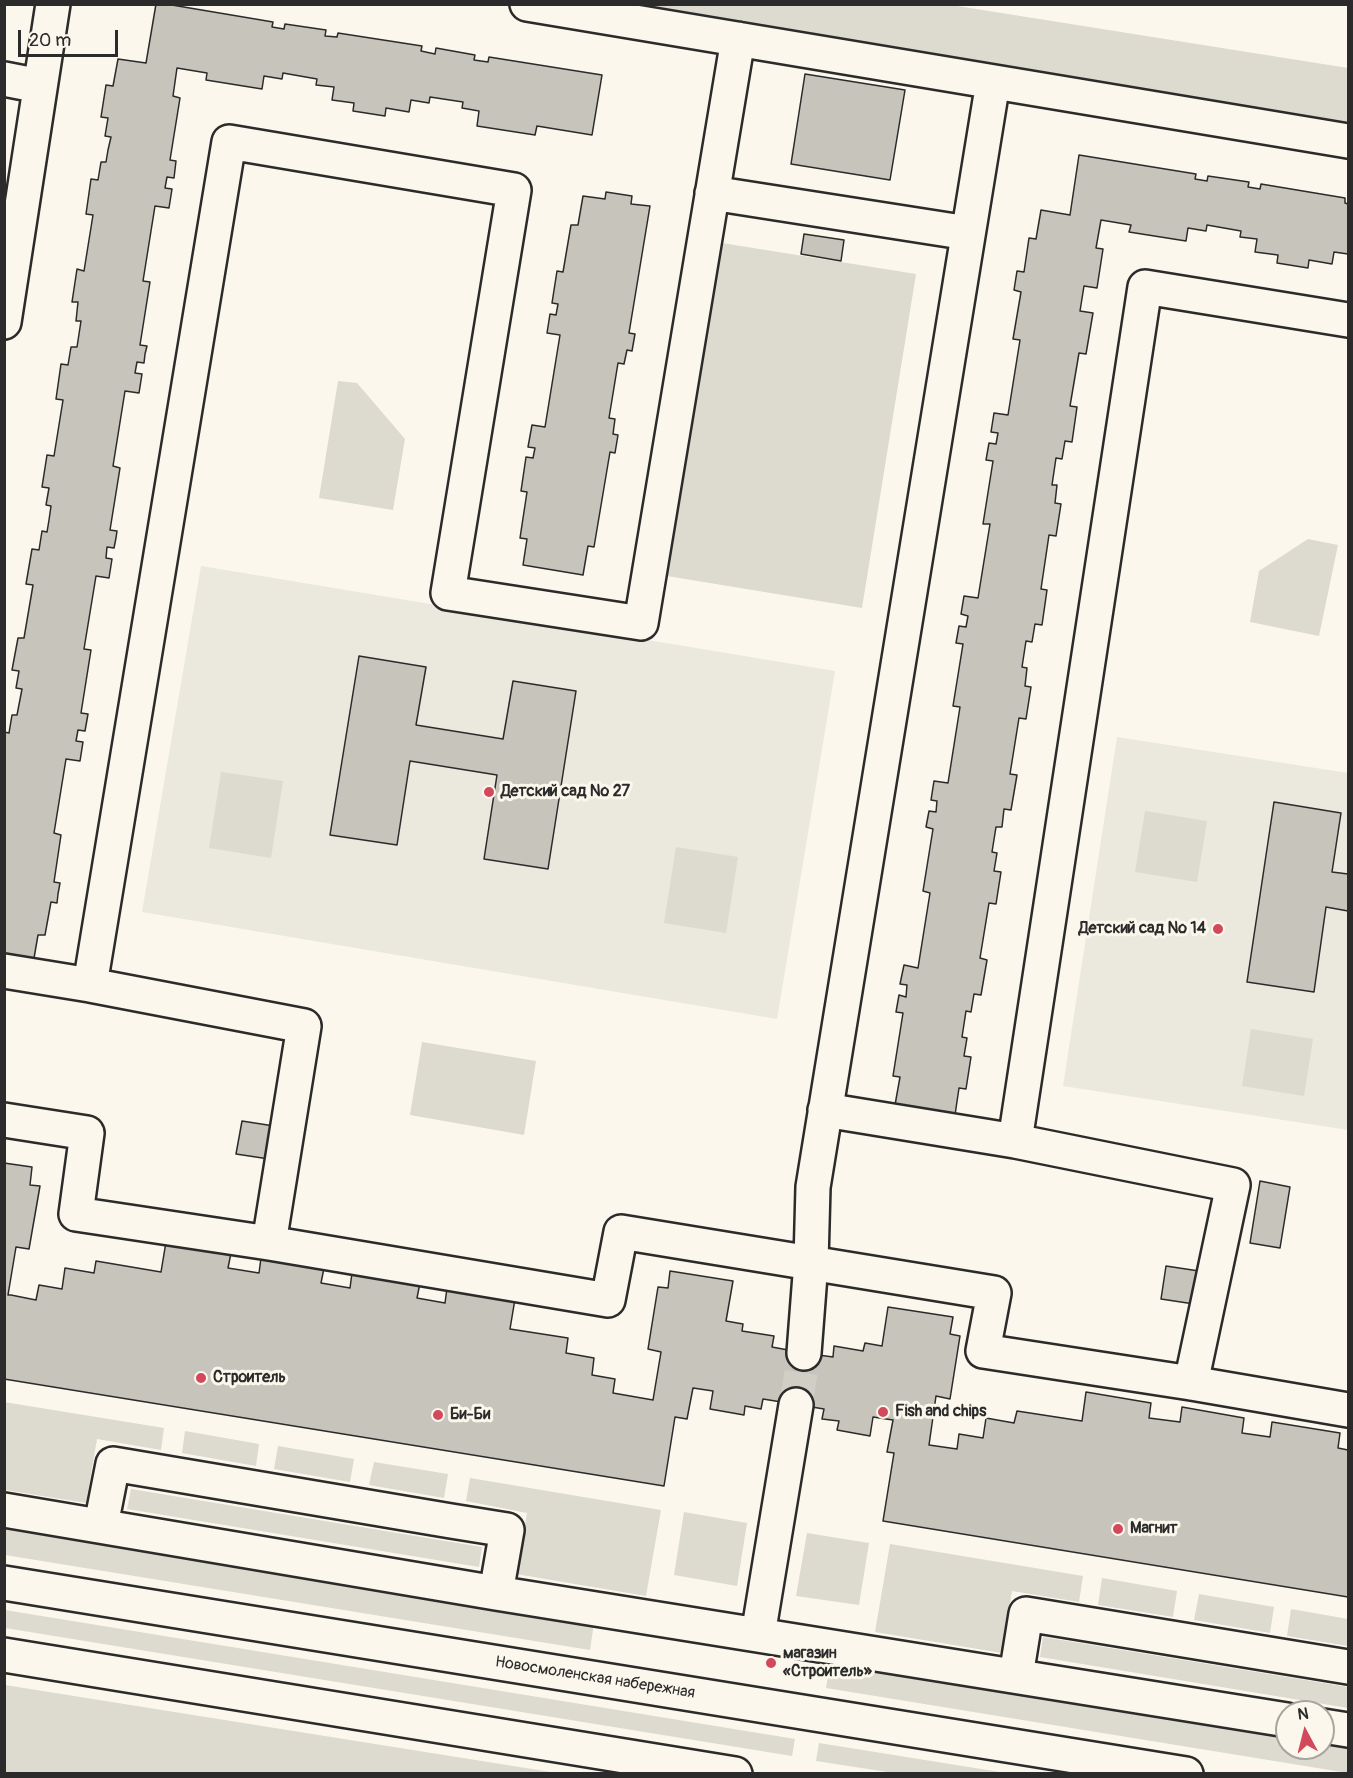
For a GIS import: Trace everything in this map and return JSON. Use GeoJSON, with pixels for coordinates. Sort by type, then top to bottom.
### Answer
{"type":"FeatureCollection","features":[{"type":"Feature","properties":{"kind":"street"},"geometry":{"type":"LineString","coordinates":[[4,322],[53,4]]}},
{"type":"Feature","properties":{"kind":"street"},"geometry":{"type":"LineString","coordinates":[[527,4],[1348,141]]}},
{"type":"Feature","properties":{"kind":"street"},"geometry":{"type":"LineString","coordinates":[[90,985],[229,142],[514,190],[448,592],[640,623],[738,39]]}},
{"type":"Feature","properties":{"kind":"street"},"geometry":{"type":"LineString","coordinates":[[4,80],[40,86]]}},
{"type":"Feature","properties":{"kind":"street"},"geometry":{"type":"LineString","coordinates":[[804,1353],[811,1262],[813,1187],[993,82]]}},
{"type":"Feature","properties":{"kind":"street"},"geometry":{"type":"LineString","coordinates":[[712,193],[968,233]]}},
{"type":"Feature","properties":{"kind":"street"},"geometry":{"type":"LineString","coordinates":[[1015,1141],[1145,287],[1348,320]]}},
{"type":"Feature","properties":{"kind":"street"},"geometry":{"type":"LineString","coordinates":[[4,970],[304,1026],[269,1244]]}},
{"type":"Feature","properties":{"kind":"street"},"geometry":{"type":"LineString","coordinates":[[825,1110],[1015,1141],[1233,1185],[1191,1383]]}},
{"type":"Feature","properties":{"kind":"street"},"geometry":{"type":"LineString","coordinates":[[4,1120],[87,1133],[76,1214],[608,1300],[621,1232],[994,1293],[983,1351],[1348,1410]]}},
{"type":"Feature","properties":{"kind":"street"},"geometry":{"type":"LineString","coordinates":[[758,1635],[796,1405]]}},
{"type":"Feature","properties":{"kind":"street"},"geometry":{"type":"LineString","coordinates":[[101,1525],[112,1464],[462,1522],[507,1530],[496,1593]]}},
{"type":"Feature","properties":{"kind":"street"},"geometry":{"type":"LineString","coordinates":[[4,1510],[496,1593],[1275,1718]]}},
{"type":"Feature","properties":{"kind":"street","name":"Новосмоленская набережная"},"geometry":{"type":"LineString","coordinates":[[4,1583],[1186,1773]]}},
{"type":"Feature","properties":{"kind":"street"},"geometry":{"type":"LineString","coordinates":[[1016,1676],[1026,1614],[1348,1667]]}},
{"type":"Feature","properties":{"kind":"street"},"geometry":{"type":"LineString","coordinates":[[4,1654],[735,1773]]}},
{"type":"Feature","properties":{"kind":"shaded area"},"geometry":{"type":"Polygon","coordinates":[[[617,5],[951,5],[1348,68],[1348,123],[617,5]]]}},
{"type":"Feature","properties":{"kind":"shaded area"},"geometry":{"type":"Polygon","coordinates":[[[722,243],[916,274],[862,608],[667,576],[722,243]]]}},
{"type":"Feature","properties":{"kind":"shaded area"},"geometry":{"type":"Polygon","coordinates":[[[338,381],[357,383],[405,439],[393,510],[319,498],[338,381]]]}},
{"type":"Feature","properties":{"kind":"shaded area"},"geometry":{"type":"Polygon","coordinates":[[[1308,539],[1338,545],[1319,636],[1250,622],[1259,571],[1308,539]]]}},
{"type":"Feature","properties":{"kind":"shaded area","name":"Детский сад № 27"},"geometry":{"type":"Polygon","coordinates":[[[201,566],[835,671],[777,1019],[142,912],[201,566]]]}},
{"type":"Feature","properties":{"kind":"shaded area","name":"Детский сад № 14"},"geometry":{"type":"Polygon","coordinates":[[[1117,737],[1348,773],[1348,1130],[1063,1086],[1117,737]]]}},
{"type":"Feature","properties":{"kind":"shaded area"},"geometry":{"type":"Polygon","coordinates":[[[221,772],[283,781],[271,858],[209,848],[221,772]]]}},
{"type":"Feature","properties":{"kind":"shaded area"},"geometry":{"type":"Polygon","coordinates":[[[1145,811],[1207,821],[1197,882],[1135,872],[1145,811]]]}},
{"type":"Feature","properties":{"kind":"shaded area"},"geometry":{"type":"Polygon","coordinates":[[[676,847],[738,857],[726,933],[664,923],[676,847]]]}},
{"type":"Feature","properties":{"kind":"shaded area"},"geometry":{"type":"Polygon","coordinates":[[[1251,1029],[1313,1039],[1304,1096],[1242,1086],[1251,1029]]]}},
{"type":"Feature","properties":{"kind":"shaded area"},"geometry":{"type":"Polygon","coordinates":[[[422,1042],[536,1061],[524,1135],[410,1115],[422,1042]]]}},
{"type":"Feature","properties":{"kind":"shaded area"},"geometry":{"type":"Polygon","coordinates":[[[4,1402],[164,1428],[161,1450],[97,1439],[86,1503],[5,1490],[4,1402]]]}},
{"type":"Feature","properties":{"kind":"shaded area"},"geometry":{"type":"Polygon","coordinates":[[[185,1431],[259,1444],[256,1466],[182,1453],[185,1431]]]}},
{"type":"Feature","properties":{"kind":"shaded area"},"geometry":{"type":"Polygon","coordinates":[[[278,1446],[354,1459],[350,1482],[274,1469],[278,1446]]]}},
{"type":"Feature","properties":{"kind":"shaded area"},"geometry":{"type":"Polygon","coordinates":[[[374,1462],[448,1474],[444,1498],[369,1485],[374,1462]]]}},
{"type":"Feature","properties":{"kind":"shaded area"},"geometry":{"type":"Polygon","coordinates":[[[470,1478],[661,1510],[646,1596],[516,1574],[527,1513],[466,1501],[470,1478]]]}},
{"type":"Feature","properties":{"kind":"shaded area"},"geometry":{"type":"Polygon","coordinates":[[[131,1489],[482,1547],[479,1567],[127,1509],[131,1489]]]}},
{"type":"Feature","properties":{"kind":"shaded area"},"geometry":{"type":"Polygon","coordinates":[[[684,1512],[747,1523],[737,1586],[674,1575],[684,1512]]]}},
{"type":"Feature","properties":{"kind":"shaded area"},"geometry":{"type":"Polygon","coordinates":[[[4,1527],[594,1623],[590,1650],[5,1555],[4,1527]]]}},
{"type":"Feature","properties":{"kind":"shaded area"},"geometry":{"type":"Polygon","coordinates":[[[807,1533],[869,1543],[859,1605],[796,1596],[807,1533]]]}},
{"type":"Feature","properties":{"kind":"shaded area"},"geometry":{"type":"Polygon","coordinates":[[[890,1544],[1083,1576],[1079,1602],[1012,1591],[1002,1653],[875,1632],[890,1544]]]}},
{"type":"Feature","properties":{"kind":"shaded area"},"geometry":{"type":"Polygon","coordinates":[[[1102,1578],[1177,1591],[1173,1617],[1098,1605],[1102,1578]]]}},
{"type":"Feature","properties":{"kind":"shaded area"},"geometry":{"type":"Polygon","coordinates":[[[1199,1594],[1274,1607],[1270,1633],[1194,1620],[1199,1594]]]}},
{"type":"Feature","properties":{"kind":"shaded area"},"geometry":{"type":"Polygon","coordinates":[[[1291,1609],[1348,1619],[1348,1646],[1287,1636],[1291,1609]]]}},
{"type":"Feature","properties":{"kind":"shaded area"},"geometry":{"type":"Polygon","coordinates":[[[5,1610],[795,1739],[792,1756],[5,1628],[5,1610]]]}},
{"type":"Feature","properties":{"kind":"shaded area"},"geometry":{"type":"Polygon","coordinates":[[[1043,1637],[1348,1687],[1348,1708],[1335,1706],[1335,1700],[1300,1700],[1040,1657],[1043,1637]]]}},
{"type":"Feature","properties":{"kind":"shaded area"},"geometry":{"type":"Polygon","coordinates":[[[830,1662],[1275,1735],[1275,1760],[1335,1760],[1335,1745],[1348,1747],[1348,1773],[826,1688],[830,1662]]]}},
{"type":"Feature","properties":{"kind":"shaded area"},"geometry":{"type":"Polygon","coordinates":[[[5,1685],[557,1773],[5,1773],[5,1685]]]}},
{"type":"Feature","properties":{"kind":"shaded area"},"geometry":{"type":"Polygon","coordinates":[[[819,1743],[1006,1773],[894,1773],[816,1761],[819,1743]]]}},
{"type":"Feature","properties":{"kind":"building"},"geometry":{"type":"Polygon","coordinates":[[[156,4],[273,22],[272,27],[284,29],[285,24],[326,30],[325,36],[337,37],[338,33],[422,46],[421,51],[435,54],[436,48],[475,55],[474,60],[488,62],[489,57],[602,75],[592,135],[537,126],[535,135],[477,126],[479,111],[462,108],[463,102],[430,97],[429,103],[411,100],[409,112],[386,108],[385,116],[353,111],[354,103],[332,100],[334,87],[316,85],[317,79],[283,73],[282,79],[264,76],[262,89],[206,80],[207,73],[177,68],[173,96],[180,98],[170,160],[176,161],[174,178],[167,177],[165,188],[172,189],[169,208],[155,206],[143,281],[150,282],[140,345],[147,346],[144,363],[137,362],[135,373],[142,374],[139,393],[125,391],[113,466],[120,468],[110,530],[117,531],[116,538],[114,548],[107,547],[106,558],[112,559],[109,578],[96,576],[84,649],[91,650],[81,713],[88,714],[85,731],[78,730],[76,741],[83,742],[80,761],[66,759],[54,833],[61,835],[54,882],[60,883],[57,903],[51,902],[45,935],[38,935],[33,964],[4,959],[4,732],[9,733],[12,715],[17,715],[22,689],[16,688],[19,671],[12,670],[18,638],[24,638],[33,585],[26,584],[32,549],[39,550],[42,531],[47,532],[49,520],[51,506],[46,505],[49,488],[42,487],[47,455],[54,456],[63,400],[56,399],[61,364],[68,365],[71,347],[77,347],[81,321],[76,321],[78,302],[72,302],[77,269],[84,271],[93,215],[86,214],[91,179],[98,180],[101,162],[106,162],[111,137],[105,136],[108,118],[101,117],[106,85],[113,86],[118,59],[146,63],[156,4]]]}},
{"type":"Feature","properties":{"kind":"building"},"geometry":{"type":"Polygon","coordinates":[[[805,74],[905,90],[890,180],[791,164],[805,74]]]}},
{"type":"Feature","properties":{"kind":"building"},"geometry":{"type":"Polygon","coordinates":[[[1079,155],[1196,174],[1195,179],[1207,181],[1208,176],[1249,182],[1248,187],[1260,189],[1261,184],[1345,198],[1345,203],[1348,204],[1348,254],[1334,252],[1332,264],[1309,260],[1308,268],[1277,263],[1278,255],[1255,252],[1257,239],[1240,237],[1241,231],[1207,225],[1206,231],[1188,228],[1186,241],[1129,232],[1131,225],[1101,220],[1096,248],[1103,249],[1097,288],[1084,286],[1080,311],[1093,313],[1086,354],[1079,353],[1070,406],[1077,407],[1072,442],[1065,441],[1062,459],[1056,458],[1052,485],[1057,485],[1055,503],[1061,504],[1056,536],[1049,535],[1041,589],[1047,590],[1042,625],[1035,624],[1032,642],[1026,641],[1022,667],[1027,668],[1025,686],[1031,687],[1026,719],[1019,718],[1010,774],[1017,775],[1011,810],[1004,809],[1002,827],[996,827],[992,852],[997,853],[994,871],[1001,872],[996,904],[989,903],[980,958],[987,960],[981,995],[974,994],[971,1012],[966,1011],[962,1037],[967,1038],[964,1056],[971,1057],[966,1089],[959,1088],[955,1115],[895,1105],[900,1077],[893,1076],[903,1013],[896,1012],[899,995],[906,997],[907,985],[900,984],[904,965],[918,968],[930,893],[923,891],[933,829],[926,827],[929,811],[936,812],[937,801],[931,800],[934,781],[948,783],[960,707],[953,706],[963,644],[956,643],[959,626],[966,627],[968,616],[961,614],[964,596],[978,598],[990,524],[983,524],[993,461],[986,460],[989,443],[996,444],[998,433],[991,432],[994,413],[1008,415],[1020,340],[1013,339],[1021,292],[1014,290],[1017,271],[1024,272],[1029,238],[1036,239],[1041,210],[1070,215],[1079,155]]]}},
{"type":"Feature","properties":{"kind":"building"},"geometry":{"type":"Polygon","coordinates":[[[606,192],[632,196],[631,204],[650,206],[629,333],[635,334],[632,351],[627,350],[624,364],[618,363],[609,418],[615,419],[613,434],[618,435],[615,453],[610,452],[594,547],[588,546],[583,575],[523,565],[527,539],[520,538],[527,492],[521,491],[526,457],[533,458],[535,448],[528,447],[532,425],[545,427],[560,335],[547,333],[550,314],[556,315],[558,304],[552,303],[557,271],[563,272],[571,225],[578,225],[583,196],[605,199],[606,192]]]}},
{"type":"Feature","properties":{"kind":"building"},"geometry":{"type":"Polygon","coordinates":[[[804,234],[844,240],[841,261],[801,254],[804,234]]]}},
{"type":"Feature","properties":{"kind":"building"},"geometry":{"type":"Polygon","coordinates":[[[359,656],[426,667],[416,725],[503,739],[513,681],[576,691],[548,869],[484,859],[497,775],[410,761],[397,845],[330,835],[359,656]]]}},
{"type":"Feature","properties":{"kind":"building"},"geometry":{"type":"Polygon","coordinates":[[[1274,802],[1341,813],[1332,872],[1348,874],[1348,911],[1326,907],[1314,992],[1247,982],[1274,802]]]}},
{"type":"Feature","properties":{"kind":"building"},"geometry":{"type":"Polygon","coordinates":[[[242,1121],[274,1126],[269,1159],[236,1154],[242,1121]]]}},
{"type":"Feature","properties":{"kind":"building"},"geometry":{"type":"Polygon","coordinates":[[[4,1163],[32,1167],[30,1185],[40,1186],[29,1249],[16,1247],[8,1295],[36,1300],[39,1285],[62,1289],[65,1268],[94,1273],[96,1261],[161,1272],[166,1242],[231,1253],[228,1268],[259,1273],[261,1258],[324,1268],[321,1283],[350,1288],[352,1273],[420,1283],[417,1298],[445,1303],[447,1288],[515,1299],[510,1329],[568,1338],[566,1353],[594,1358],[592,1375],[615,1379],[613,1393],[653,1400],[661,1352],[648,1349],[658,1287],[668,1288],[670,1271],[733,1281],[726,1321],[743,1324],[742,1331],[774,1336],[772,1347],[804,1353],[833,1357],[834,1346],[863,1351],[865,1343],[882,1346],[888,1307],[953,1317],[950,1334],[960,1336],[950,1399],[936,1396],[929,1445],[957,1449],[959,1434],[983,1438],[986,1418],[1014,1423],[1017,1411],[1082,1421],[1086,1392],[1151,1403],[1149,1418],[1180,1422],[1182,1407],[1244,1418],[1242,1433],[1270,1437],[1272,1422],[1340,1433],[1338,1448],[1348,1450],[1348,1597],[883,1521],[894,1453],[887,1452],[893,1420],[873,1417],[870,1436],[837,1430],[839,1421],[822,1419],[824,1409],[763,1399],[761,1409],[745,1406],[744,1415],[710,1409],[713,1391],[693,1388],[687,1419],[675,1417],[664,1486],[4,1379],[4,1163]]]}},
{"type":"Feature","properties":{"kind":"building"},"geometry":{"type":"Polygon","coordinates":[[[1260,1181],[1290,1187],[1280,1248],[1250,1243],[1260,1181]]]}},
{"type":"Feature","properties":{"kind":"building"},"geometry":{"type":"Polygon","coordinates":[[[1166,1266],[1199,1271],[1194,1304],[1161,1299],[1166,1266]]]}},
{"type":"Feature","properties":{"kind":"tunnel"},"geometry":{"type":"LineString","coordinates":[[796,1405],[804,1353]]}},
{"type":"Feature","properties":{"kind":"place","name":"Детский сад № 27"},"geometry":{"type":"Point","coordinates":[489,792]}},
{"type":"Feature","properties":{"kind":"place","name":"Детский сад № 14"},"geometry":{"type":"Point","coordinates":[1218,929]}},
{"type":"Feature","properties":{"kind":"place","name":"Строитель"},"geometry":{"type":"Point","coordinates":[201,1378]}},
{"type":"Feature","properties":{"kind":"place","name":"Fish and chips"},"geometry":{"type":"Point","coordinates":[883,1412]}},
{"type":"Feature","properties":{"kind":"place","name":"Би-Би"},"geometry":{"type":"Point","coordinates":[438,1415]}},
{"type":"Feature","properties":{"kind":"place","name":"Магнит"},"geometry":{"type":"Point","coordinates":[1118,1529]}},
{"type":"Feature","properties":{"kind":"place","name":"магазин «Строитель»"},"geometry":{"type":"Point","coordinates":[771,1663]}}]}
